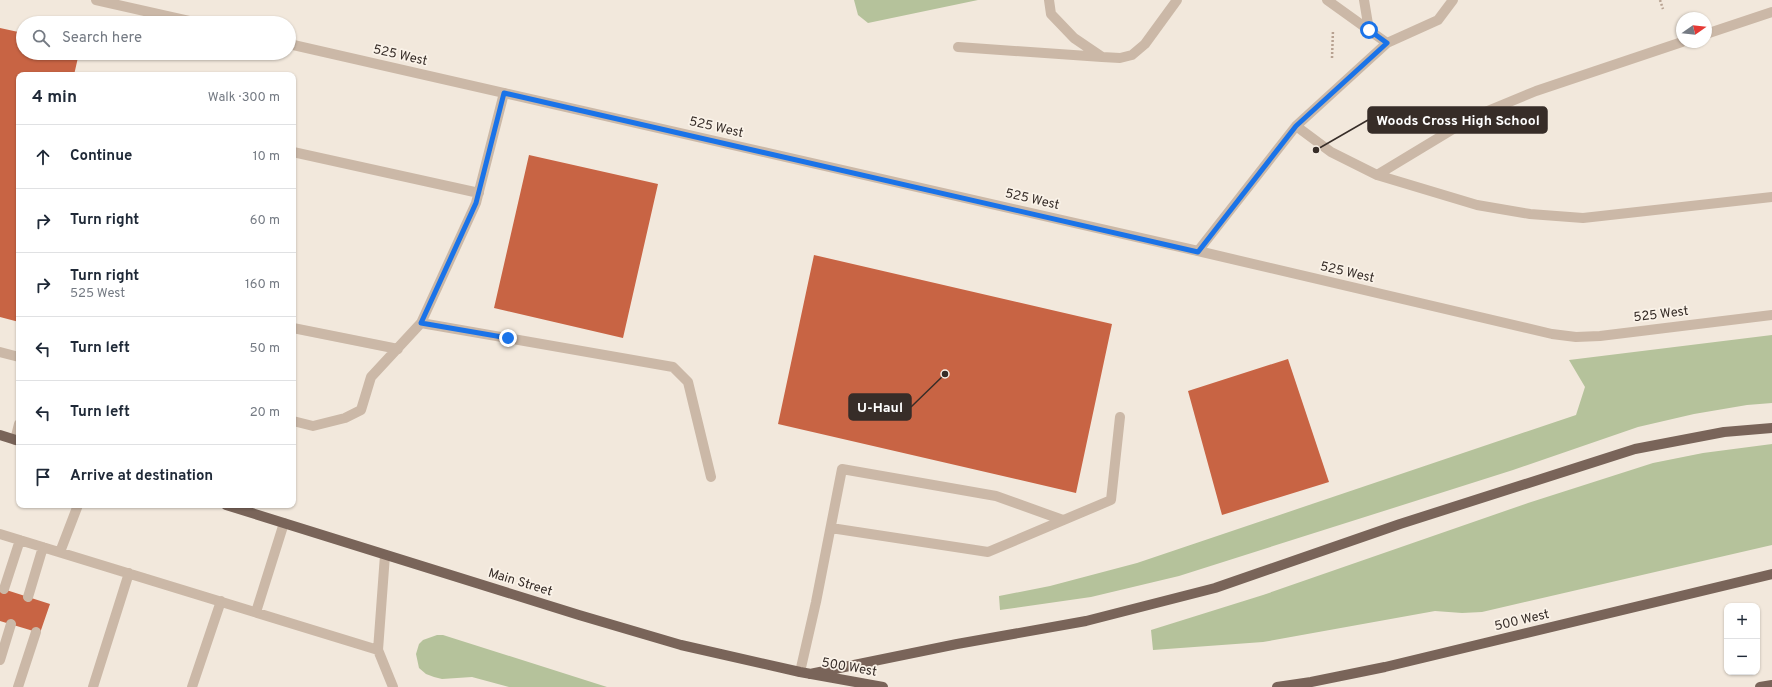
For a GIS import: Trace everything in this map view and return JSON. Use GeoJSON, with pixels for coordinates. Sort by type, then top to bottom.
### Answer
{"type":"FeatureCollection","features":[{"type":"Feature","properties":{"kind":"main road"},"geometry":{"type":"LineString","coordinates":[[810,674],[949,645],[1094,619],[1215,588],[1400,524],[1635,449],[1724,432],[1772,428]]}},
{"type":"Feature","properties":{"kind":"main road"},"geometry":{"type":"LineString","coordinates":[[0,435],[16,440]]}},
{"type":"Feature","properties":{"kind":"main road","name":"Main Street"},"geometry":{"type":"LineString","coordinates":[[236,508],[674,643],[810,674]]}},
{"type":"Feature","properties":{"kind":"main road","name":"500 West"},"geometry":{"type":"LineString","coordinates":[[1277,687],[1385,667],[1772,574]]}},
{"type":"Feature","properties":{"kind":"main road"},"geometry":{"type":"LineString","coordinates":[[810,674],[841,687]]}},
{"type":"Feature","properties":{"kind":"main road","name":"500 West"},"geometry":{"type":"LineString","coordinates":[[810,674],[883,687]]}},
{"type":"Feature","properties":{"kind":"main road"},"geometry":{"type":"LineString","coordinates":[[1760,687],[1772,685]]}},
{"type":"Feature","properties":{"kind":"street"},"geometry":{"type":"LineString","coordinates":[[96,0],[167,16]]}},
{"type":"Feature","properties":{"kind":"street"},"geometry":{"type":"LineString","coordinates":[[1049,0],[1052,14],[1074,38],[1102,57]]}},
{"type":"Feature","properties":{"kind":"street"},"geometry":{"type":"LineString","coordinates":[[958,47],[1120,58],[1132,55],[1145,44],[1177,0]]}},
{"type":"Feature","properties":{"kind":"street"},"geometry":{"type":"LineString","coordinates":[[1328,0],[1387,43]]}},
{"type":"Feature","properties":{"kind":"street"},"geometry":{"type":"LineString","coordinates":[[1364,0],[1369,30]]}},
{"type":"Feature","properties":{"kind":"street"},"geometry":{"type":"LineString","coordinates":[[1198,252],[1296,126],[1387,43],[1438,20],[1453,0]]}},
{"type":"Feature","properties":{"kind":"street"},"geometry":{"type":"LineString","coordinates":[[1712,32],[1772,12]]}},
{"type":"Feature","properties":{"kind":"street"},"geometry":{"type":"LineString","coordinates":[[1377,175],[1473,117],[1536,91],[1676,44]]}},
{"type":"Feature","properties":{"kind":"street","name":"525 West"},"geometry":{"type":"LineString","coordinates":[[296,46],[1552,334],[1576,337],[1600,336],[1772,315]]}},
{"type":"Feature","properties":{"kind":"street"},"geometry":{"type":"LineString","coordinates":[[296,422],[313,426],[345,418],[361,410],[371,377],[421,323],[476,203],[504,93]]}},
{"type":"Feature","properties":{"kind":"street"},"geometry":{"type":"LineString","coordinates":[[1296,126],[1331,152],[1377,175],[1476,205],[1530,214],[1583,218],[1772,197]]}},
{"type":"Feature","properties":{"kind":"street"},"geometry":{"type":"LineString","coordinates":[[296,153],[479,193]]}},
{"type":"Feature","properties":{"kind":"street"},"geometry":{"type":"LineString","coordinates":[[421,323],[673,367],[688,382],[711,477]]}},
{"type":"Feature","properties":{"kind":"street"},"geometry":{"type":"LineString","coordinates":[[296,329],[398,349]]}},
{"type":"Feature","properties":{"kind":"street"},"geometry":{"type":"LineString","coordinates":[[0,352],[16,356]]}},
{"type":"Feature","properties":{"kind":"street"},"geometry":{"type":"LineString","coordinates":[[830,528],[988,552],[1111,500],[1120,417]]}},
{"type":"Feature","properties":{"kind":"street"},"geometry":{"type":"LineString","coordinates":[[800,672],[842,469],[996,496],[1063,520]]}},
{"type":"Feature","properties":{"kind":"street"},"geometry":{"type":"LineString","coordinates":[[60,552],[77,508]]}},
{"type":"Feature","properties":{"kind":"street"},"geometry":{"type":"LineString","coordinates":[[256,612],[284,523]]}},
{"type":"Feature","properties":{"kind":"street"},"geometry":{"type":"LineString","coordinates":[[0,534],[378,650]]}},
{"type":"Feature","properties":{"kind":"street"},"geometry":{"type":"LineString","coordinates":[[4,589],[20,540]]}},
{"type":"Feature","properties":{"kind":"street"},"geometry":{"type":"LineString","coordinates":[[28,596],[43,547]]}},
{"type":"Feature","properties":{"kind":"street"},"geometry":{"type":"LineString","coordinates":[[385,555],[378,650],[393,687]]}},
{"type":"Feature","properties":{"kind":"street"},"geometry":{"type":"LineString","coordinates":[[94,687],[129,573]]}},
{"type":"Feature","properties":{"kind":"street"},"geometry":{"type":"LineString","coordinates":[[192,687],[221,601]]}},
{"type":"Feature","properties":{"kind":"street"},"geometry":{"type":"LineString","coordinates":[[0,660],[11,624]]}},
{"type":"Feature","properties":{"kind":"street"},"geometry":{"type":"LineString","coordinates":[[18,687],[36,632]]}},
{"type":"Feature","properties":{"kind":"path"},"geometry":{"type":"LineString","coordinates":[[1660,0],[1663,9]]}},
{"type":"Feature","properties":{"kind":"green space"},"geometry":{"type":"Polygon","coordinates":[[[854,0],[978,0],[868,23],[858,15],[854,0]]]}},
{"type":"Feature","properties":{"kind":"green space"},"geometry":{"type":"Polygon","coordinates":[[[1772,335],[1772,403],[1747,405],[1694,414],[1638,427],[1513,470],[1179,576],[1091,597],[1000,610],[999,596],[1050,586],[1137,563],[1576,415],[1585,387],[1569,360],[1772,335]]]}},
{"type":"Feature","properties":{"kind":"green space"},"geometry":{"type":"Polygon","coordinates":[[[1772,444],[1772,545],[1482,612],[1462,613],[1435,611],[1263,642],[1153,650],[1151,630],[1263,595],[1528,503],[1653,463],[1703,453],[1772,444]]]}},
{"type":"Feature","properties":{"kind":"green space"},"geometry":{"type":"Polygon","coordinates":[[[437,635],[443,635],[607,687],[509,687],[472,677],[442,679],[434,677],[426,674],[419,668],[416,654],[419,644],[423,640],[437,635]]]}},
{"type":"Feature","properties":{"kind":"building"},"geometry":{"type":"Polygon","coordinates":[[[0,28],[16,31],[16,60],[77,60],[75,72],[16,72],[16,321],[0,317],[0,28]]]}},
{"type":"Feature","properties":{"kind":"building"},"geometry":{"type":"Polygon","coordinates":[[[529,155],[658,184],[623,338],[494,308],[529,155]]]}},
{"type":"Feature","properties":{"kind":"building"},"geometry":{"type":"Polygon","coordinates":[[[814,255],[1112,324],[1076,493],[778,424],[814,255]]]}},
{"type":"Feature","properties":{"kind":"building"},"geometry":{"type":"Polygon","coordinates":[[[1288,359],[1329,482],[1222,515],[1188,391],[1288,359]]]}},
{"type":"Feature","properties":{"kind":"building"},"geometry":{"type":"Polygon","coordinates":[[[0,588],[50,604],[40,633],[0,621],[0,588]]]}},
{"type":"Feature","properties":{"kind":"place","name":"Woods Cross High School"},"geometry":{"type":"Point","coordinates":[1316,150]}},
{"type":"Feature","properties":{"kind":"place","name":"U-Haul"},"geometry":{"type":"Point","coordinates":[945,374]}},
{"type":"Feature","properties":{"kind":"route"},"geometry":{"type":"LineString","coordinates":[[508,338],[421,323],[476,203],[504,93],[1198,252],[1296,126],[1387,43],[1369,30]]}}]}
